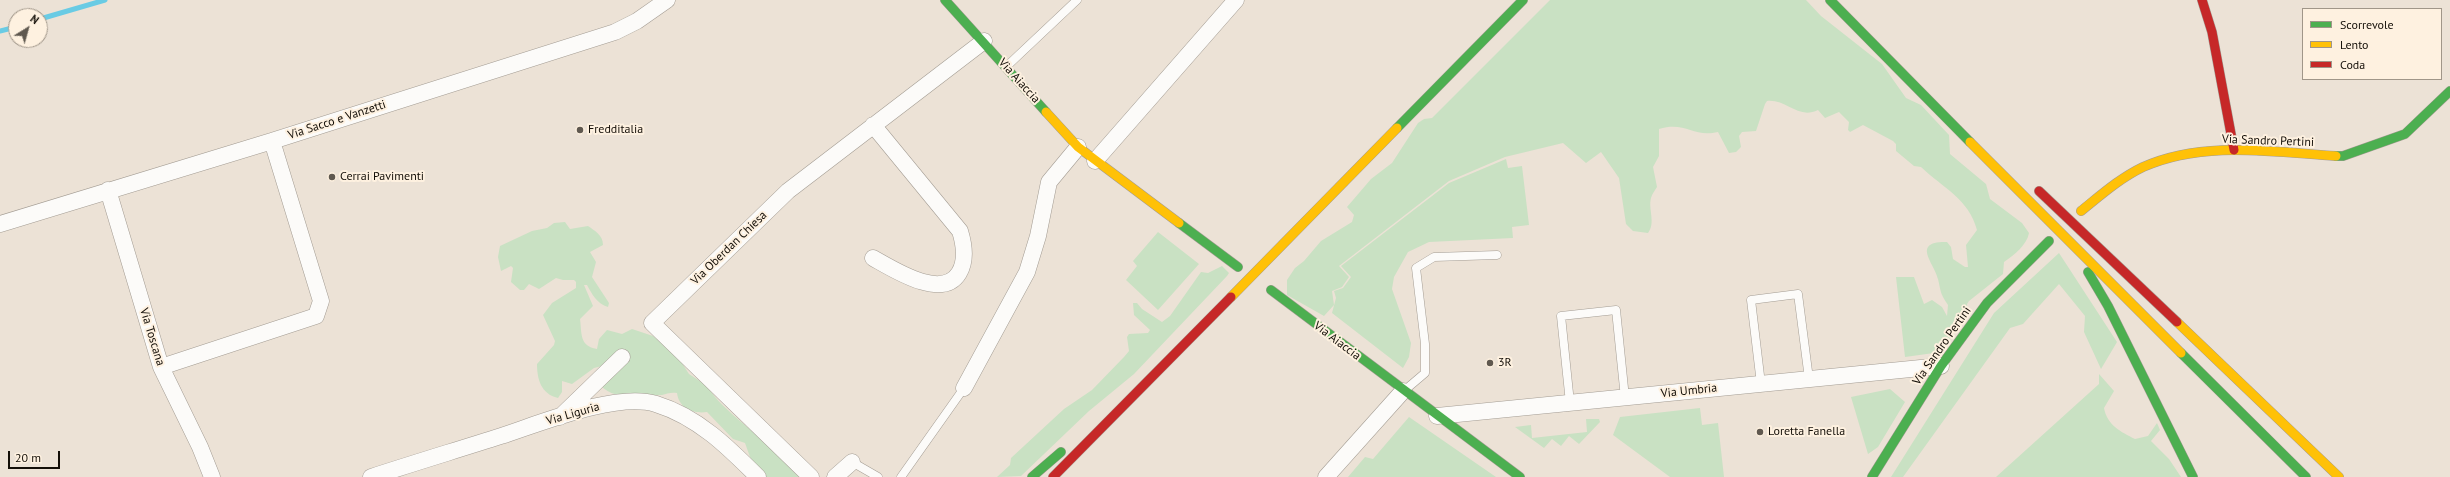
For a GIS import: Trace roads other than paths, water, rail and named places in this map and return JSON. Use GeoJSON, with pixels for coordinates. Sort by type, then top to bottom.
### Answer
{"type":"FeatureCollection","features":[{"type":"Feature","properties":{"kind":"main road","name":"Via Aiaccia"},"geometry":{"type":"LineString","coordinates":[[945,0],[984,41],[1078,147],[1238,267]]}},
{"type":"Feature","properties":{"kind":"main road"},"geometry":{"type":"LineString","coordinates":[[1053,477],[1523,0]]}},
{"type":"Feature","properties":{"kind":"main road"},"geometry":{"type":"LineString","coordinates":[[1830,0],[2052,225],[2306,477]]}},
{"type":"Feature","properties":{"kind":"main road"},"geometry":{"type":"LineString","coordinates":[[2202,0],[2212,32],[2234,150]]}},
{"type":"Feature","properties":{"kind":"main road"},"geometry":{"type":"LineString","coordinates":[[1446,78],[1482,28]]}},
{"type":"Feature","properties":{"kind":"main road"},"geometry":{"type":"LineString","coordinates":[[1918,88],[1991,149]]}},
{"type":"Feature","properties":{"kind":"main road","name":"Via Sandro Pertini"},"geometry":{"type":"LineString","coordinates":[[2081,211],[2112,185],[2144,166],[2192,153],[2234,150],[2343,156],[2405,134],[2450,91]]}},
{"type":"Feature","properties":{"kind":"main road"},"geometry":{"type":"LineString","coordinates":[[2032,185],[2339,477]]}},
{"type":"Feature","properties":{"kind":"main road"},"geometry":{"type":"LineString","coordinates":[[2052,225],[2092,278],[2193,477]]}},
{"type":"Feature","properties":{"kind":"main road","name":"Via Sandro Pertini"},"geometry":{"type":"LineString","coordinates":[[1872,477],[1941,366],[1986,303],[2049,241]]}},
{"type":"Feature","properties":{"kind":"main road","name":"Via Aiaccia"},"geometry":{"type":"LineString","coordinates":[[1271,290],[1403,391],[1520,477]]}},
{"type":"Feature","properties":{"kind":"main road"},"geometry":{"type":"LineString","coordinates":[[1032,477],[1073,443],[1108,420]]}},
{"type":"Feature","properties":{"kind":"street","name":"Via Sacco e Vanzetti"},"geometry":{"type":"LineString","coordinates":[[0,224],[272,141],[615,32],[637,21],[667,0]]}},
{"type":"Feature","properties":{"kind":"street"},"geometry":{"type":"LineString","coordinates":[[1095,161],[1236,0]]}},
{"type":"Feature","properties":{"kind":"street","name":"Via Oberdan Chiesa"},"geometry":{"type":"LineString","coordinates":[[811,477],[652,323],[788,191],[984,41]]}},
{"type":"Feature","properties":{"kind":"street"},"geometry":{"type":"LineString","coordinates":[[873,125],[960,231],[964,242],[963,267],[956,278],[950,283],[942,284],[907,277],[873,258]]}},
{"type":"Feature","properties":{"kind":"street"},"geometry":{"type":"LineString","coordinates":[[161,367],[316,316],[321,301],[272,141]]}},
{"type":"Feature","properties":{"kind":"street"},"geometry":{"type":"LineString","coordinates":[[964,388],[1027,272],[1038,236],[1049,182],[1078,147]]}},
{"type":"Feature","properties":{"kind":"street","name":"Via Toscana"},"geometry":{"type":"LineString","coordinates":[[108,190],[161,367],[200,447],[212,477]]}},
{"type":"Feature","properties":{"kind":"street"},"geometry":{"type":"LineString","coordinates":[[559,418],[622,357]]}},
{"type":"Feature","properties":{"kind":"street","name":"Via Umbria"},"geometry":{"type":"LineString","coordinates":[[1437,416],[1941,366]]}},
{"type":"Feature","properties":{"kind":"street"},"geometry":{"type":"LineString","coordinates":[[1326,477],[1403,391]]}},
{"type":"Feature","properties":{"kind":"street","name":"Via Liguria"},"geometry":{"type":"LineString","coordinates":[[371,477],[609,403],[654,404],[680,413],[702,425],[758,477]]}},
{"type":"Feature","properties":{"kind":"street"},"geometry":{"type":"LineString","coordinates":[[835,477],[852,462]]}},
{"type":"Feature","properties":{"kind":"lane"},"geometry":{"type":"LineString","coordinates":[[1006,66],[1077,0]]}},
{"type":"Feature","properties":{"kind":"lane"},"geometry":{"type":"LineString","coordinates":[[1403,391],[1425,373],[1426,344],[1416,268],[1434,257],[1497,255]]}},
{"type":"Feature","properties":{"kind":"lane"},"geometry":{"type":"LineString","coordinates":[[1761,384],[1751,300],[1798,294],[1809,379]]}},
{"type":"Feature","properties":{"kind":"lane"},"geometry":{"type":"LineString","coordinates":[[1570,403],[1561,316],[1616,310],[1625,398]]}},
{"type":"Feature","properties":{"kind":"lane"},"geometry":{"type":"LineString","coordinates":[[901,477],[964,388]]}},
{"type":"Feature","properties":{"kind":"lane"},"geometry":{"type":"LineString","coordinates":[[852,462],[878,477]]}},
{"type":"Feature","properties":{"kind":"waterway"},"geometry":{"type":"LineString","coordinates":[[48,17],[105,0]]}},
{"type":"Feature","properties":{"kind":"waterway"},"geometry":{"type":"LineString","coordinates":[[0,31],[8,29]]}},
{"type":"Feature","properties":{"kind":"place","name":"Fredditalia"},"geometry":{"type":"Point","coordinates":[580,130]}},
{"type":"Feature","properties":{"kind":"place","name":"Cerrai Pavimenti"},"geometry":{"type":"Point","coordinates":[332,177]}},
{"type":"Feature","properties":{"kind":"place","name":"3R"},"geometry":{"type":"Point","coordinates":[1490,363]}},
{"type":"Feature","properties":{"kind":"place","name":"Loretta Fanella"},"geometry":{"type":"Point","coordinates":[1760,432]}}]}
